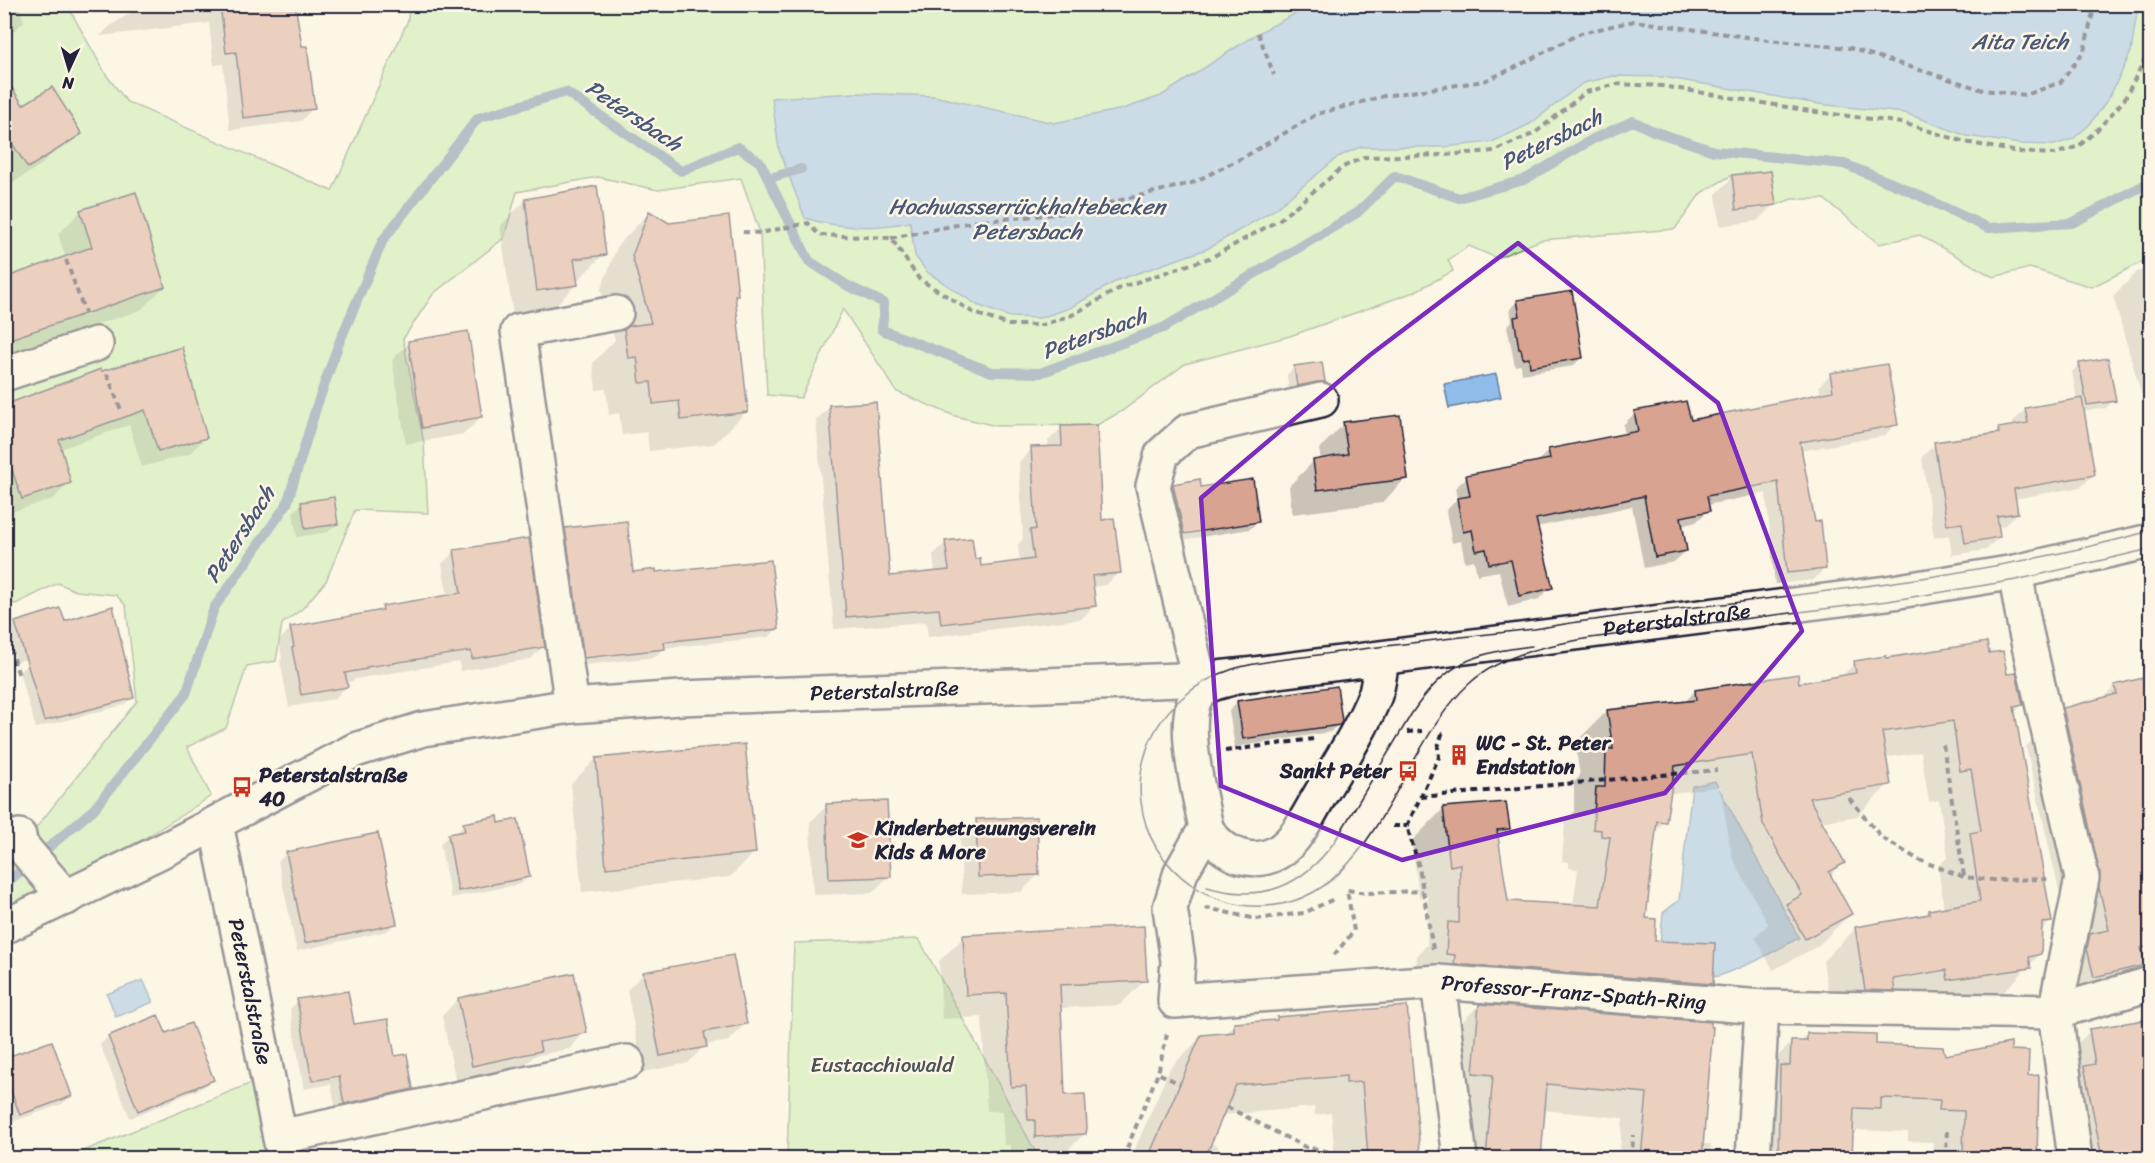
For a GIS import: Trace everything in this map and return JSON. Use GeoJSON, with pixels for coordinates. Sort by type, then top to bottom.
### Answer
{"type":"FeatureCollection","features":[{"type":"Feature","properties":{"kind":"street"},"geometry":{"type":"LineString","coordinates":[[572,706],[518,331],[616,313]]}},
{"type":"Feature","properties":{"kind":"street"},"geometry":{"type":"LineString","coordinates":[[4,374],[96,344]]}},
{"type":"Feature","properties":{"kind":"street"},"geometry":{"type":"LineString","coordinates":[[1199,679],[1153,486],[1162,454],[1188,431],[1321,400]]}},
{"type":"Feature","properties":{"kind":"street","name":"Peterstalstraße"},"geometry":{"type":"LineString","coordinates":[[4,927],[58,888],[216,824],[355,750],[423,729],[572,706],[680,698],[1199,679],[1245,675],[1876,595],[2015,572],[2150,545]]}},
{"type":"Feature","properties":{"kind":"street"},"geometry":{"type":"LineString","coordinates":[[2015,572],[2025,628],[2082,878],[2055,1012],[2075,1158]]}},
{"type":"Feature","properties":{"kind":"street"},"geometry":{"type":"LineString","coordinates":[[1245,675],[1211,684],[1197,694],[1191,711],[1189,732],[1206,828],[1213,840],[1225,850],[1239,857],[1256,859],[1272,855],[1286,847],[1297,834],[1376,693],[1382,659]]}},
{"type":"Feature","properties":{"kind":"street","name":"Peterstalstraße"},"geometry":{"type":"LineString","coordinates":[[216,824],[282,1148]]}},
{"type":"Feature","properties":{"kind":"street"},"geometry":{"type":"LineString","coordinates":[[1175,1001],[1178,961],[1170,908],[1181,872],[1206,828]]}},
{"type":"Feature","properties":{"kind":"street"},"geometry":{"type":"LineString","coordinates":[[19,836],[20,844],[58,888]]}},
{"type":"Feature","properties":{"kind":"street"},"geometry":{"type":"LineString","coordinates":[[1438,982],[1460,1158]]}},
{"type":"Feature","properties":{"kind":"street","name":"Professor-Franz-Spath-Ring"},"geometry":{"type":"LineString","coordinates":[[1175,1001],[1438,982],[1762,1007],[2055,1012],[2151,984]]}},
{"type":"Feature","properties":{"kind":"street"},"geometry":{"type":"LineString","coordinates":[[1753,1158],[1762,1007]]}},
{"type":"Feature","properties":{"kind":"street"},"geometry":{"type":"LineString","coordinates":[[282,1148],[627,1062]]}},
{"type":"Feature","properties":{"kind":"path"},"geometry":{"type":"LineString","coordinates":[[743,232],[760,233],[808,223],[819,235],[891,238],[972,222],[1067,213],[1192,183],[1246,156],[1317,114],[1384,96],[1484,81],[1581,33],[1634,21],[1768,40],[1850,48],[1983,90],[2026,95],[2061,82],[2084,51],[2095,4]]}},
{"type":"Feature","properties":{"kind":"path"},"geometry":{"type":"LineString","coordinates":[[1258,33],[1274,75]]}},
{"type":"Feature","properties":{"kind":"path"},"geometry":{"type":"LineString","coordinates":[[891,238],[920,279],[974,313],[1009,325],[1042,325],[1072,315],[1122,287],[1212,257],[1279,220],[1343,167],[1364,157],[1494,151],[1535,133],[1586,92],[1617,84],[1662,86],[1816,112],[1903,123],[1965,142],[2018,152],[2055,154],[2079,146],[2124,100],[2149,51],[2151,42]]}},
{"type":"Feature","properties":{"kind":"path"},"geometry":{"type":"LineString","coordinates":[[4,628],[19,676]]}},
{"type":"Feature","properties":{"kind":"path"},"geometry":{"type":"LineString","coordinates":[[1407,732],[1422,731]]}},
{"type":"Feature","properties":{"kind":"path"},"geometry":{"type":"LineString","coordinates":[[1437,732],[1442,734],[1438,747],[1439,757],[1407,826],[1419,867],[1438,982]]}},
{"type":"Feature","properties":{"kind":"path"},"geometry":{"type":"LineString","coordinates":[[1220,752],[1323,738]]}},
{"type":"Feature","properties":{"kind":"path"},"geometry":{"type":"LineString","coordinates":[[1943,745],[1964,877]]}},
{"type":"Feature","properties":{"kind":"path"},"geometry":{"type":"LineString","coordinates":[[1422,797],[1717,770]]}},
{"type":"Feature","properties":{"kind":"path"},"geometry":{"type":"LineString","coordinates":[[1850,798],[1882,838],[1919,860],[1964,877],[1993,880],[2082,878]]}},
{"type":"Feature","properties":{"kind":"path"},"geometry":{"type":"LineString","coordinates":[[1393,826],[1407,826]]}},
{"type":"Feature","properties":{"kind":"path"},"geometry":{"type":"LineString","coordinates":[[1334,989],[1332,957],[1354,931],[1347,890],[1367,893],[1422,891]]}},
{"type":"Feature","properties":{"kind":"path"},"geometry":{"type":"LineString","coordinates":[[1176,944],[1200,921],[1207,908],[1256,919],[1304,914],[1336,898]]}},
{"type":"Feature","properties":{"kind":"path"},"geometry":{"type":"LineString","coordinates":[[1123,1158],[1158,1073],[1175,1001]]}},
{"type":"Feature","properties":{"kind":"path"},"geometry":{"type":"LineString","coordinates":[[1158,1073],[1180,1084]]}},
{"type":"Feature","properties":{"kind":"path"},"geometry":{"type":"LineString","coordinates":[[1227,1107],[1305,1147],[1362,1158]]}},
{"type":"Feature","properties":{"kind":"path"},"geometry":{"type":"LineString","coordinates":[[1946,1158],[1947,1128]]}},
{"type":"Feature","properties":{"kind":"path"},"geometry":{"type":"LineString","coordinates":[[1632,1158],[1633,1135]]}},
{"type":"Feature","properties":{"kind":"path"},"geometry":{"type":"LineString","coordinates":[[1301,1158],[1305,1147]]}},
{"type":"Feature","properties":{"kind":"path"},"geometry":{"type":"LineString","coordinates":[[1002,1158],[1035,1158]]}},
{"type":"Feature","properties":{"kind":"highlighted area"},"geometry":{"type":"Polygon","coordinates":[[[1518,243],[1718,403],[1802,631],[1665,793],[1402,860],[1221,786],[1201,498],[1370,355],[1518,243]]]}},
{"type":"Feature","properties":{"kind":"green space"},"geometry":{"type":"Polygon","coordinates":[[[5,5],[67,5],[107,76],[127,102],[332,191],[408,20],[409,5],[2150,5],[2150,258],[2092,287],[2030,268],[1993,277],[1920,235],[1879,244],[1824,199],[1792,199],[1776,205],[1771,171],[1732,175],[1701,193],[1675,229],[1541,240],[1497,258],[1469,246],[1448,260],[1453,271],[1414,292],[1290,336],[1185,364],[1122,411],[1097,425],[996,426],[955,416],[897,392],[843,309],[801,398],[767,395],[760,233],[741,178],[658,190],[598,177],[517,192],[504,238],[433,294],[403,339],[424,443],[428,513],[355,510],[326,581],[302,609],[282,624],[276,661],[247,666],[226,728],[187,747],[211,796],[110,858],[5,911],[4,849],[28,838],[137,701],[126,606],[116,595],[76,591],[58,583],[16,604],[5,601],[5,5]]]}},
{"type":"Feature","properties":{"kind":"green space","name":"Eustacchiowald"},"geometry":{"type":"Polygon","coordinates":[[[919,939],[1039,1158],[787,1158],[794,943],[919,939]]]}},
{"type":"Feature","properties":{"kind":"green space"},"geometry":{"type":"Polygon","coordinates":[[[254,1082],[269,1158],[66,1158],[254,1082]]]}},
{"type":"Feature","properties":{"kind":"water","name":"Hochwasserrückhaltebecken Petersbach"},"geometry":{"type":"Polygon","coordinates":[[[1312,5],[2138,5],[2131,52],[2110,96],[2090,124],[2073,139],[2054,145],[2020,144],[1967,136],[1905,113],[1818,104],[1663,77],[1613,76],[1583,83],[1530,124],[1492,142],[1443,147],[1360,147],[1338,157],[1274,210],[1207,249],[1118,280],[1070,308],[1040,318],[1010,317],[977,305],[927,272],[915,256],[910,222],[858,227],[805,218],[779,150],[772,98],[855,93],[934,96],[1054,123],[1123,109],[1161,96],[1258,33],[1312,5]]]}},
{"type":"Feature","properties":{"kind":"water"},"geometry":{"type":"Polygon","coordinates":[[[1496,374],[1501,397],[1449,408],[1444,384],[1496,374]]]}},
{"type":"Feature","properties":{"kind":"water"},"geometry":{"type":"Polygon","coordinates":[[[1715,781],[1799,938],[1756,961],[1719,976],[1656,984],[1663,913],[1679,900],[1692,786],[1715,781]]]}},
{"type":"Feature","properties":{"kind":"water"},"geometry":{"type":"Polygon","coordinates":[[[143,980],[153,1002],[116,1017],[107,994],[143,980]]]}},
{"type":"Feature","properties":{"kind":"building"},"geometry":{"type":"Polygon","coordinates":[[[220,4],[295,4],[302,46],[307,46],[315,109],[243,118],[236,52],[226,53],[220,4]]]}},
{"type":"Feature","properties":{"kind":"building"},"geometry":{"type":"Polygon","coordinates":[[[4,76],[23,105],[52,87],[82,134],[28,168],[4,131],[4,76]]]}},
{"type":"Feature","properties":{"kind":"building"},"geometry":{"type":"Polygon","coordinates":[[[1771,171],[1776,205],[1736,210],[1732,175],[1771,171]]]}},
{"type":"Feature","properties":{"kind":"building"},"geometry":{"type":"Polygon","coordinates":[[[597,186],[606,255],[574,259],[578,285],[537,291],[525,199],[597,186]]]}},
{"type":"Feature","properties":{"kind":"building"},"geometry":{"type":"Polygon","coordinates":[[[136,192],[165,287],[4,341],[4,278],[92,247],[80,210],[136,192]]]}},
{"type":"Feature","properties":{"kind":"building"},"geometry":{"type":"Polygon","coordinates":[[[649,211],[669,223],[729,216],[748,412],[681,420],[679,401],[653,404],[651,382],[640,383],[637,357],[628,358],[624,329],[629,326],[651,323],[632,256],[649,211]]]}},
{"type":"Feature","properties":{"kind":"building"},"geometry":{"type":"Polygon","coordinates":[[[1572,291],[1583,358],[1530,367],[1529,358],[1523,359],[1521,349],[1519,349],[1514,317],[1520,316],[1517,300],[1572,291]]]}},
{"type":"Feature","properties":{"kind":"building"},"geometry":{"type":"Polygon","coordinates":[[[468,331],[482,417],[422,428],[408,341],[468,331]]]}},
{"type":"Feature","properties":{"kind":"building"},"geometry":{"type":"Polygon","coordinates":[[[182,347],[207,438],[158,451],[145,410],[59,440],[71,483],[22,499],[4,447],[4,405],[101,369],[102,371],[182,347]]]}},
{"type":"Feature","properties":{"kind":"building"},"geometry":{"type":"Polygon","coordinates":[[[2108,358],[2116,401],[2087,405],[2079,363],[2108,358]]]}},
{"type":"Feature","properties":{"kind":"building"},"geometry":{"type":"Polygon","coordinates":[[[1322,362],[1325,382],[1297,386],[1294,366],[1322,362]]]}},
{"type":"Feature","properties":{"kind":"building"},"geometry":{"type":"Polygon","coordinates":[[[1887,364],[1898,425],[1800,442],[1815,522],[1821,521],[1826,569],[1787,573],[1778,482],[1707,496],[1710,511],[1681,517],[1687,551],[1655,557],[1644,496],[1536,519],[1553,588],[1519,596],[1511,560],[1489,564],[1486,549],[1476,551],[1472,530],[1463,532],[1457,498],[1470,496],[1466,475],[1550,459],[1548,449],[1638,431],[1634,411],[1686,401],[1691,420],[1833,391],[1830,373],[1887,364]]]}},
{"type":"Feature","properties":{"kind":"building"},"geometry":{"type":"Polygon","coordinates":[[[2082,398],[2095,475],[2014,489],[2018,513],[1997,516],[2000,537],[1965,543],[1962,523],[1947,525],[1934,442],[1999,433],[1998,428],[2028,423],[2025,408],[2082,398]]]}},
{"type":"Feature","properties":{"kind":"building"},"geometry":{"type":"Polygon","coordinates":[[[876,402],[890,576],[949,570],[945,541],[972,538],[975,559],[980,558],[981,566],[1034,559],[1030,530],[1036,529],[1031,447],[1062,446],[1061,426],[1097,425],[1102,520],[1114,518],[1121,573],[1092,576],[1096,606],[941,624],[939,609],[846,617],[829,405],[876,402]]]}},
{"type":"Feature","properties":{"kind":"building"},"geometry":{"type":"Polygon","coordinates":[[[1400,415],[1408,479],[1317,490],[1313,460],[1348,454],[1343,422],[1400,415]]]}},
{"type":"Feature","properties":{"kind":"building"},"geometry":{"type":"Polygon","coordinates":[[[1200,479],[1201,487],[1253,479],[1259,522],[1184,534],[1173,484],[1200,479]]]}},
{"type":"Feature","properties":{"kind":"building"},"geometry":{"type":"Polygon","coordinates":[[[334,497],[338,524],[305,529],[301,502],[334,497]]]}},
{"type":"Feature","properties":{"kind":"building"},"geometry":{"type":"Polygon","coordinates":[[[627,521],[633,572],[656,569],[656,572],[771,560],[779,629],[664,642],[665,649],[584,658],[565,528],[627,521]]]}},
{"type":"Feature","properties":{"kind":"building"},"geometry":{"type":"Polygon","coordinates":[[[529,538],[545,647],[472,659],[471,651],[366,667],[367,669],[345,673],[348,687],[301,695],[290,627],[383,610],[382,606],[461,593],[454,550],[529,538]]]}},
{"type":"Feature","properties":{"kind":"building"},"geometry":{"type":"Polygon","coordinates":[[[113,606],[134,698],[44,721],[15,622],[60,608],[65,621],[113,606]]]}},
{"type":"Feature","properties":{"kind":"building"},"geometry":{"type":"Polygon","coordinates":[[[1987,642],[1989,653],[2003,651],[2007,674],[2016,673],[2023,705],[2014,707],[2052,922],[2042,923],[2041,954],[2029,957],[2031,968],[1948,980],[1946,970],[1893,979],[1895,991],[1865,990],[1855,927],[1929,914],[1929,910],[1980,901],[1970,833],[1981,831],[1971,769],[1960,771],[1953,721],[1882,732],[1891,785],[1809,798],[1845,863],[1829,872],[1852,914],[1805,939],[1786,904],[1802,895],[1763,824],[1752,754],[1675,766],[1666,822],[1657,821],[1646,918],[1656,919],[1655,941],[1715,943],[1713,984],[1454,964],[1455,955],[1446,954],[1448,922],[1459,923],[1460,864],[1450,866],[1443,807],[1506,802],[1510,829],[1497,830],[1508,901],[1600,906],[1610,837],[1601,836],[1601,830],[1593,829],[1596,787],[1605,787],[1606,748],[1613,749],[1607,710],[1696,700],[1695,690],[1798,674],[1799,683],[1856,673],[1854,661],[1987,642]]]}},
{"type":"Feature","properties":{"kind":"building"},"geometry":{"type":"Polygon","coordinates":[[[2151,676],[2151,946],[2141,948],[2145,965],[2094,977],[2087,949],[2090,934],[2109,930],[2099,888],[2100,874],[2063,708],[2117,694],[2114,685],[2151,676]]]}},
{"type":"Feature","properties":{"kind":"building"},"geometry":{"type":"Polygon","coordinates":[[[1337,686],[1342,721],[1340,725],[1243,739],[1237,701],[1337,686]]]}},
{"type":"Feature","properties":{"kind":"building"},"geometry":{"type":"Polygon","coordinates":[[[745,744],[756,853],[606,868],[596,758],[745,744]]]}},
{"type":"Feature","properties":{"kind":"building","name":"Kinderbetreuungsverein Kids & More"},"geometry":{"type":"Polygon","coordinates":[[[887,801],[891,877],[829,879],[826,804],[887,801]]]}},
{"type":"Feature","properties":{"kind":"building"},"geometry":{"type":"Polygon","coordinates":[[[498,816],[499,823],[518,819],[530,877],[458,891],[448,834],[465,831],[463,823],[498,816]]]}},
{"type":"Feature","properties":{"kind":"building"},"geometry":{"type":"Polygon","coordinates":[[[1037,817],[1039,875],[978,877],[976,819],[1037,817]]]}},
{"type":"Feature","properties":{"kind":"building"},"geometry":{"type":"Polygon","coordinates":[[[378,833],[397,924],[305,943],[286,852],[378,833]]]}},
{"type":"Feature","properties":{"kind":"building"},"geometry":{"type":"Polygon","coordinates":[[[1144,926],[1147,981],[1060,985],[1065,1095],[1085,1094],[1087,1128],[1086,1134],[1035,1137],[1035,1120],[1028,1120],[1026,1086],[1011,1087],[1006,993],[966,995],[963,935],[1144,926]]]}},
{"type":"Feature","properties":{"kind":"building"},"geometry":{"type":"Polygon","coordinates":[[[733,955],[747,1024],[704,1032],[707,1047],[660,1056],[643,972],[733,955]]]}},
{"type":"Feature","properties":{"kind":"building"},"geometry":{"type":"Polygon","coordinates":[[[574,973],[587,1033],[539,1042],[541,1051],[472,1066],[458,998],[574,973]]]}},
{"type":"Feature","properties":{"kind":"building"},"geometry":{"type":"Polygon","coordinates":[[[348,991],[354,1024],[388,1019],[395,1056],[407,1054],[413,1089],[344,1104],[339,1076],[312,1081],[297,999],[348,991]]]}},
{"type":"Feature","properties":{"kind":"building"},"geometry":{"type":"Polygon","coordinates":[[[1479,1004],[1711,1022],[1711,1027],[1713,1027],[1702,1158],[1641,1158],[1647,1093],[1547,1084],[1541,1158],[1486,1158],[1493,1075],[1473,1073],[1479,1004]]]}},
{"type":"Feature","properties":{"kind":"building"},"geometry":{"type":"Polygon","coordinates":[[[1407,1006],[1420,1151],[1368,1156],[1362,1082],[1346,1083],[1346,1076],[1236,1085],[1205,1158],[1148,1158],[1201,1035],[1234,1032],[1234,1023],[1407,1006]]]}},
{"type":"Feature","properties":{"kind":"building"},"geometry":{"type":"Polygon","coordinates":[[[158,1015],[166,1033],[191,1023],[214,1080],[138,1111],[108,1036],[158,1015]]]}},
{"type":"Feature","properties":{"kind":"building"},"geometry":{"type":"Polygon","coordinates":[[[2151,1019],[2151,1158],[2102,1158],[2084,1066],[2095,1064],[2089,1029],[2151,1019]]]}},
{"type":"Feature","properties":{"kind":"building"},"geometry":{"type":"Polygon","coordinates":[[[1807,1033],[1876,1035],[1876,1044],[1943,1047],[1945,1055],[2011,1043],[2011,1050],[2029,1051],[2028,1076],[2039,1075],[2037,1158],[1963,1158],[1964,1111],[1939,1110],[1940,1100],[1881,1098],[1881,1109],[1854,1108],[1852,1158],[1778,1158],[1780,1065],[1790,1066],[1791,1041],[1807,1041],[1807,1033]]]}},
{"type":"Feature","properties":{"kind":"building"},"geometry":{"type":"Polygon","coordinates":[[[52,1041],[72,1096],[20,1115],[4,1072],[4,1058],[52,1041]]]}},
{"type":"Feature","properties":{"kind":"waterway","name":"Petersbach"},"geometry":{"type":"LineString","coordinates":[[4,885],[94,809],[186,694],[214,608],[287,504],[316,408],[339,343],[383,240],[478,118],[566,92],[681,171],[738,147],[760,162],[809,261],[848,286],[884,303],[882,330],[992,372],[1040,373],[1163,328],[1357,213],[1395,176],[1459,198],[1524,180],[1593,139],[1633,121],[1653,131],[1714,151],[1844,164],[1901,187],[1988,228],[2072,223],[2150,182]]}},
{"type":"Feature","properties":{"kind":"waterway"},"geometry":{"type":"LineString","coordinates":[[770,178],[801,169]]}},
{"type":"Feature","properties":{"kind":"tram line"},"geometry":{"type":"LineString","coordinates":[[2150,531],[2047,556],[1942,575],[1534,629],[1275,660],[1233,669],[1205,681],[1181,699],[1170,710],[1153,735],[1141,774],[1141,800],[1146,825],[1165,860],[1183,878],[1204,893],[1241,905],[1285,903],[1321,887],[1351,861],[1376,826],[1444,713],[1470,683],[1496,665],[1511,658],[1542,648],[1590,638],[1888,601],[2016,580],[2150,549]]}},
{"type":"Feature","properties":{"kind":"tram line"},"geometry":{"type":"LineString","coordinates":[[1207,887],[1227,892],[1263,892],[1294,880],[1309,870],[1335,841],[1412,713],[1437,682],[1463,663],[1478,657],[1532,646]]}},
{"type":"Feature","properties":{"kind":"place","name":"WC - St. Peter Endstation"},"geometry":{"type":"Point","coordinates":[1459,755]}},
{"type":"Feature","properties":{"kind":"place","name":"Sankt Peter"},"geometry":{"type":"Point","coordinates":[1408,771]}},
{"type":"Feature","properties":{"kind":"place","name":"Peterstalstraße 40"},"geometry":{"type":"Point","coordinates":[242,787]}},
{"type":"Feature","properties":{"kind":"place","name":"Kinderbetreuungsverein Kids & More"},"geometry":{"type":"Point","coordinates":[858,840]}},
{"type":"Feature","properties":{"kind":"water label","name":"Aita Teich"},"geometry":{"type":"Point","coordinates":[2020,41]}}]}
